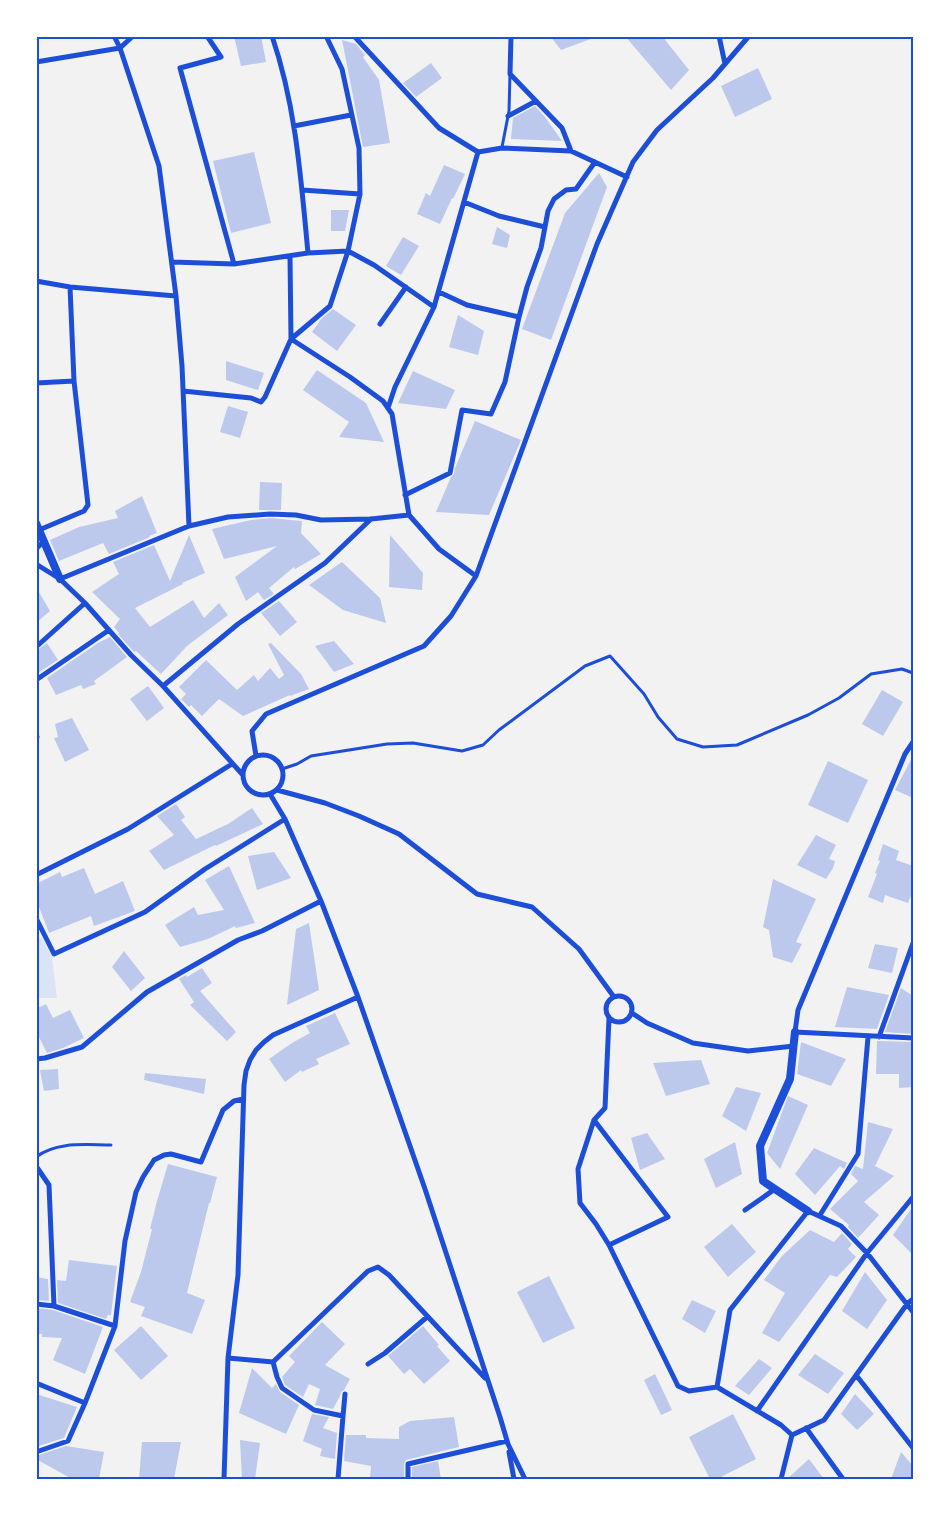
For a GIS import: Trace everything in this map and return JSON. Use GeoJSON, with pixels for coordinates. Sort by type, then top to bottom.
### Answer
{"type":"FeatureCollection","features":[{"type":"Feature","properties":{"kind":"street"},"geometry":{"type":"LineString","coordinates":[[114,36],[120,48],[159,166],[176,296],[184,391],[189,526]]}},
{"type":"Feature","properties":{"kind":"street"},"geometry":{"type":"LineString","coordinates":[[36,62],[120,48],[133,36]]}},
{"type":"Feature","properties":{"kind":"street"},"geometry":{"type":"LineString","coordinates":[[207,36],[221,57],[180,68],[234,264]]}},
{"type":"Feature","properties":{"kind":"street"},"geometry":{"type":"LineString","coordinates":[[272,36],[281,61],[294,126],[308,253]]}},
{"type":"Feature","properties":{"kind":"street"},"geometry":{"type":"LineString","coordinates":[[291,339],[330,306],[348,251],[360,194],[359,148],[342,69],[326,36]]}},
{"type":"Feature","properties":{"kind":"street"},"geometry":{"type":"LineString","coordinates":[[354,36],[439,128],[478,152],[502,148],[571,151],[627,177]]}},
{"type":"Feature","properties":{"kind":"street"},"geometry":{"type":"LineString","coordinates":[[511,36],[510,74],[562,128],[571,151]]}},
{"type":"Feature","properties":{"kind":"street"},"geometry":{"type":"LineString","coordinates":[[718,36],[725,64]]}},
{"type":"Feature","properties":{"kind":"street"},"geometry":{"type":"LineString","coordinates":[[256,756],[252,731],[266,714],[424,646],[451,616],[476,576],[597,244],[633,162],[657,130],[713,78],[749,36]]}},
{"type":"Feature","properties":{"kind":"street"},"geometry":{"type":"LineString","coordinates":[[508,116],[536,101]]}},
{"type":"Feature","properties":{"kind":"street"},"geometry":{"type":"LineString","coordinates":[[294,126],[351,115]]}},
{"type":"Feature","properties":{"kind":"street"},"geometry":{"type":"LineString","coordinates":[[388,408],[395,387],[434,307],[478,152]]}},
{"type":"Feature","properties":{"kind":"street"},"geometry":{"type":"LineString","coordinates":[[405,496],[450,473],[462,410],[491,414],[505,382],[519,317],[541,248],[548,211],[554,199],[566,190],[576,189],[596,162]]}},
{"type":"Feature","properties":{"kind":"street"},"geometry":{"type":"LineString","coordinates":[[302,190],[360,194]]}},
{"type":"Feature","properties":{"kind":"street"},"geometry":{"type":"LineString","coordinates":[[464,202],[499,216],[546,228]]}},
{"type":"Feature","properties":{"kind":"street"},"geometry":{"type":"LineString","coordinates":[[172,262],[234,264],[308,253],[348,251],[374,264],[434,307]]}},
{"type":"Feature","properties":{"kind":"street"},"geometry":{"type":"LineString","coordinates":[[184,391],[251,398],[261,402],[265,397],[291,339],[290,256]]}},
{"type":"Feature","properties":{"kind":"street"},"geometry":{"type":"LineString","coordinates":[[36,281],[70,287],[176,296]]}},
{"type":"Feature","properties":{"kind":"street"},"geometry":{"type":"LineString","coordinates":[[60,579],[38,527],[84,511],[88,505],[74,381],[70,287]]}},
{"type":"Feature","properties":{"kind":"street"},"geometry":{"type":"LineString","coordinates":[[380,324],[406,287]]}},
{"type":"Feature","properties":{"kind":"street"},"geometry":{"type":"LineString","coordinates":[[439,292],[467,305],[519,317]]}},
{"type":"Feature","properties":{"kind":"street"},"geometry":{"type":"LineString","coordinates":[[291,339],[383,401],[392,414],[409,515],[439,550],[476,576]]}},
{"type":"Feature","properties":{"kind":"street"},"geometry":{"type":"LineString","coordinates":[[36,383],[74,381]]}},
{"type":"Feature","properties":{"kind":"street"},"geometry":{"type":"LineString","coordinates":[[60,579],[189,526],[228,517],[270,514],[296,515],[321,520],[371,519],[409,515]]}},
{"type":"Feature","properties":{"kind":"street"},"geometry":{"type":"LineString","coordinates":[[163,686],[238,624],[325,563],[371,519]]}},
{"type":"Feature","properties":{"kind":"street"},"geometry":{"type":"LineString","coordinates":[[36,549],[44,541]]}},
{"type":"Feature","properties":{"kind":"street"},"geometry":{"type":"LineString","coordinates":[[36,564],[60,579],[85,603],[242,774],[246,787],[251,792],[264,796],[270,794],[277,790],[283,780],[282,768],[275,758],[268,755],[256,756],[246,763],[242,774]]}},
{"type":"Feature","properties":{"kind":"street"},"geometry":{"type":"LineString","coordinates":[[36,647],[85,603]]}},
{"type":"Feature","properties":{"kind":"street"},"geometry":{"type":"LineString","coordinates":[[36,680],[109,630]]}},
{"type":"Feature","properties":{"kind":"street"},"geometry":{"type":"LineString","coordinates":[[913,742],[905,754],[798,1010],[790,1079],[760,1146],[763,1181],[808,1211],[841,1226],[867,1253],[913,1312]]}},
{"type":"Feature","properties":{"kind":"street"},"geometry":{"type":"LineString","coordinates":[[36,875],[128,829],[232,764]]}},
{"type":"Feature","properties":{"kind":"street"},"geometry":{"type":"LineString","coordinates":[[277,790],[325,803],[399,834],[477,894],[532,907],[579,949],[614,997]]}},
{"type":"Feature","properties":{"kind":"street"},"geometry":{"type":"LineString","coordinates":[[270,794],[285,819],[321,900],[358,997],[425,1189],[500,1417],[514,1479]]}},
{"type":"Feature","properties":{"kind":"street"},"geometry":{"type":"LineString","coordinates":[[36,918],[54,954],[146,912],[205,869],[285,819]]}},
{"type":"Feature","properties":{"kind":"street"},"geometry":{"type":"LineString","coordinates":[[36,1059],[82,1047],[147,992],[238,940],[262,931],[321,900]]}},
{"type":"Feature","properties":{"kind":"street"},"geometry":{"type":"LineString","coordinates":[[879,1037],[913,943]]}},
{"type":"Feature","properties":{"kind":"street"},"geometry":{"type":"LineString","coordinates":[[609,1018],[612,1021],[624,1022],[628,1020],[632,1013],[632,1004],[623,996],[614,997],[607,1005],[606,1009],[609,1018],[605,1108],[594,1120],[578,1169],[580,1203],[609,1245],[662,1358],[678,1386],[690,1391],[717,1387],[781,1424],[792,1435]]}},
{"type":"Feature","properties":{"kind":"street"},"geometry":{"type":"LineString","coordinates":[[224,1479],[228,1358],[238,1275],[243,1099],[246,1071],[250,1060],[264,1042],[273,1035],[358,997]]}},
{"type":"Feature","properties":{"kind":"street"},"geometry":{"type":"LineString","coordinates":[[632,1013],[693,1043],[748,1051],[794,1046]]}},
{"type":"Feature","properties":{"kind":"street"},"geometry":{"type":"LineString","coordinates":[[795,1032],[913,1038]]}},
{"type":"Feature","properties":{"kind":"street"},"geometry":{"type":"LineString","coordinates":[[820,1215],[858,1154],[868,1037]]}},
{"type":"Feature","properties":{"kind":"street"},"geometry":{"type":"LineString","coordinates":[[36,1452],[68,1441],[115,1326],[127,1233],[136,1192],[143,1177],[154,1160],[164,1155],[171,1154],[201,1162],[223,1110],[234,1101],[243,1099]]}},
{"type":"Feature","properties":{"kind":"street"},"geometry":{"type":"LineString","coordinates":[[594,1120],[668,1217],[609,1245]]}},
{"type":"Feature","properties":{"kind":"street"},"geometry":{"type":"LineString","coordinates":[[36,1166],[49,1185],[54,1306]]}},
{"type":"Feature","properties":{"kind":"street"},"geometry":{"type":"LineString","coordinates":[[745,1210],[775,1189]]}},
{"type":"Feature","properties":{"kind":"street"},"geometry":{"type":"LineString","coordinates":[[757,1411],[867,1253],[913,1197]]}},
{"type":"Feature","properties":{"kind":"street"},"geometry":{"type":"LineString","coordinates":[[717,1387],[730,1310],[808,1211]]}},
{"type":"Feature","properties":{"kind":"street"},"geometry":{"type":"LineString","coordinates":[[228,1358],[273,1362],[368,1271],[378,1268],[389,1276],[487,1380]]}},
{"type":"Feature","properties":{"kind":"street"},"geometry":{"type":"LineString","coordinates":[[781,1479],[792,1435],[824,1420],[906,1304],[913,1299]]}},
{"type":"Feature","properties":{"kind":"street"},"geometry":{"type":"LineString","coordinates":[[36,1304],[54,1306],[115,1326]]}},
{"type":"Feature","properties":{"kind":"street"},"geometry":{"type":"LineString","coordinates":[[368,1364],[385,1353],[427,1317]]}},
{"type":"Feature","properties":{"kind":"street"},"geometry":{"type":"LineString","coordinates":[[273,1362],[282,1388],[314,1410],[343,1416]]}},
{"type":"Feature","properties":{"kind":"street"},"geometry":{"type":"LineString","coordinates":[[856,1375],[913,1448]]}},
{"type":"Feature","properties":{"kind":"street"},"geometry":{"type":"LineString","coordinates":[[36,1383],[85,1403]]}},
{"type":"Feature","properties":{"kind":"street"},"geometry":{"type":"LineString","coordinates":[[338,1479],[345,1394]]}},
{"type":"Feature","properties":{"kind":"street"},"geometry":{"type":"LineString","coordinates":[[806,1428],[843,1479]]}},
{"type":"Feature","properties":{"kind":"street"},"geometry":{"type":"LineString","coordinates":[[408,1479],[408,1464],[507,1443]]}},
{"type":"Feature","properties":{"kind":"street"},"geometry":{"type":"LineString","coordinates":[[507,1443],[524,1479]]}},
{"type":"Feature","properties":{"kind":"lane"},"geometry":{"type":"LineString","coordinates":[[502,148],[508,116],[510,74]]}},
{"type":"Feature","properties":{"kind":"lane"},"geometry":{"type":"LineString","coordinates":[[282,768],[297,764],[311,756],[387,744],[413,743],[462,750],[483,745],[499,730],[585,666],[610,656],[644,694],[658,718],[677,739],[703,747],[737,745],[801,719],[839,698],[871,674],[902,669],[913,673]]}},
{"type":"Feature","properties":{"kind":"lane"},"geometry":{"type":"LineString","coordinates":[[36,1157],[60,1146],[111,1145]]}},
{"type":"Feature","properties":{"kind":"shaded area"},"geometry":{"type":"Polygon","coordinates":[[[41,937],[52,957],[57,998],[36,998],[36,940],[41,937]]]}},
{"type":"Feature","properties":{"kind":"building"},"geometry":{"type":"Polygon","coordinates":[[[234,36],[261,36],[266,62],[241,66],[234,36]]]}},
{"type":"Feature","properties":{"kind":"building"},"geometry":{"type":"Polygon","coordinates":[[[550,36],[596,36],[596,37],[561,50],[550,36]]]}},
{"type":"Feature","properties":{"kind":"building"},"geometry":{"type":"Polygon","coordinates":[[[625,36],[662,36],[689,70],[671,90],[625,36]]]}},
{"type":"Feature","properties":{"kind":"building"},"geometry":{"type":"Polygon","coordinates":[[[342,40],[356,44],[365,55],[363,57],[379,80],[390,143],[363,147],[342,40]]]}},
{"type":"Feature","properties":{"kind":"building"},"geometry":{"type":"Polygon","coordinates":[[[431,63],[442,78],[416,97],[403,83],[431,63]]]}},
{"type":"Feature","properties":{"kind":"building"},"geometry":{"type":"Polygon","coordinates":[[[758,68],[772,99],[735,117],[721,86],[758,68]]]}},
{"type":"Feature","properties":{"kind":"building"},"geometry":{"type":"Polygon","coordinates":[[[535,106],[562,141],[511,139],[513,118],[535,106]]]}},
{"type":"Feature","properties":{"kind":"building"},"geometry":{"type":"Polygon","coordinates":[[[254,152],[271,223],[231,233],[213,161],[254,152]]]}},
{"type":"Feature","properties":{"kind":"building"},"geometry":{"type":"Polygon","coordinates":[[[444,165],[465,174],[440,224],[417,214],[426,193],[430,196],[444,165]]]}},
{"type":"Feature","properties":{"kind":"building"},"geometry":{"type":"Polygon","coordinates":[[[599,173],[607,187],[551,340],[522,329],[565,213],[599,173]]]}},
{"type":"Feature","properties":{"kind":"building"},"geometry":{"type":"Polygon","coordinates":[[[331,210],[349,210],[345,231],[331,231],[331,210]]]}},
{"type":"Feature","properties":{"kind":"building"},"geometry":{"type":"Polygon","coordinates":[[[497,227],[510,235],[507,248],[492,244],[497,227]]]}},
{"type":"Feature","properties":{"kind":"building"},"geometry":{"type":"Polygon","coordinates":[[[403,237],[419,246],[401,275],[386,266],[403,237]]]}},
{"type":"Feature","properties":{"kind":"building"},"geometry":{"type":"Polygon","coordinates":[[[333,309],[356,325],[337,351],[312,332],[322,318],[333,309]]]}},
{"type":"Feature","properties":{"kind":"building"},"geometry":{"type":"Polygon","coordinates":[[[458,315],[484,331],[478,355],[449,347],[458,315]]]}},
{"type":"Feature","properties":{"kind":"building"},"geometry":{"type":"Polygon","coordinates":[[[226,361],[264,373],[258,390],[226,380],[226,361]]]}},
{"type":"Feature","properties":{"kind":"building"},"geometry":{"type":"Polygon","coordinates":[[[317,370],[366,403],[384,442],[339,437],[349,422],[303,390],[317,370]]]}},
{"type":"Feature","properties":{"kind":"building"},"geometry":{"type":"Polygon","coordinates":[[[413,371],[455,390],[446,409],[398,403],[413,371]]]}},
{"type":"Feature","properties":{"kind":"building"},"geometry":{"type":"Polygon","coordinates":[[[228,406],[248,412],[240,438],[220,432],[228,406]]]}},
{"type":"Feature","properties":{"kind":"building"},"geometry":{"type":"Polygon","coordinates":[[[475,421],[521,440],[489,515],[436,512],[454,474],[475,421]]]}},
{"type":"Feature","properties":{"kind":"building"},"geometry":{"type":"Polygon","coordinates":[[[260,482],[282,483],[281,510],[259,510],[260,482]]]}},
{"type":"Feature","properties":{"kind":"building"},"geometry":{"type":"Polygon","coordinates":[[[142,496],[157,533],[109,554],[103,543],[59,561],[50,540],[79,527],[118,518],[115,511],[142,496]]]}},
{"type":"Feature","properties":{"kind":"building"},"geometry":{"type":"Polygon","coordinates":[[[270,518],[302,521],[301,533],[321,554],[295,569],[294,567],[269,588],[274,594],[264,600],[258,592],[246,601],[235,577],[277,546],[224,559],[212,529],[251,520],[270,518]]]}},
{"type":"Feature","properties":{"kind":"building"},"geometry":{"type":"Polygon","coordinates":[[[189,535],[205,573],[135,608],[150,627],[193,600],[204,618],[219,603],[228,615],[187,646],[161,674],[136,651],[134,652],[118,634],[114,627],[120,619],[92,592],[119,574],[113,562],[154,545],[170,581],[189,535]]]}},
{"type":"Feature","properties":{"kind":"building"},"geometry":{"type":"Polygon","coordinates":[[[390,535],[423,573],[422,590],[389,587],[390,535]]]}},
{"type":"Feature","properties":{"kind":"building"},"geometry":{"type":"Polygon","coordinates":[[[342,562],[380,598],[386,623],[343,610],[309,585],[342,562]]]}},
{"type":"Feature","properties":{"kind":"building"},"geometry":{"type":"Polygon","coordinates":[[[36,587],[50,611],[36,623],[36,587]]]}},
{"type":"Feature","properties":{"kind":"building"},"geometry":{"type":"Polygon","coordinates":[[[279,601],[297,622],[280,636],[261,613],[279,601]]]}},
{"type":"Feature","properties":{"kind":"building"},"geometry":{"type":"Polygon","coordinates":[[[110,637],[127,657],[94,681],[96,684],[83,689],[81,685],[56,695],[47,678],[98,643],[110,637]]]}},
{"type":"Feature","properties":{"kind":"building"},"geometry":{"type":"Polygon","coordinates":[[[334,641],[354,664],[334,672],[315,646],[334,641]]]}},
{"type":"Feature","properties":{"kind":"building"},"geometry":{"type":"Polygon","coordinates":[[[47,643],[58,660],[36,674],[36,651],[47,643]]]}},
{"type":"Feature","properties":{"kind":"building"},"geometry":{"type":"Polygon","coordinates":[[[271,643],[301,674],[309,689],[290,695],[243,716],[219,699],[202,716],[191,705],[189,707],[181,699],[186,694],[179,687],[206,660],[237,690],[254,675],[258,681],[270,668],[279,679],[284,675],[268,644],[271,643]]]}},
{"type":"Feature","properties":{"kind":"building"},"geometry":{"type":"Polygon","coordinates":[[[148,686],[164,708],[147,721],[130,699],[148,686]]]}},
{"type":"Feature","properties":{"kind":"building"},"geometry":{"type":"Polygon","coordinates":[[[882,690],[903,702],[883,736],[862,724],[882,690]]]}},
{"type":"Feature","properties":{"kind":"building"},"geometry":{"type":"Polygon","coordinates":[[[72,718],[89,750],[65,762],[54,738],[58,737],[55,724],[72,718]]]}},
{"type":"Feature","properties":{"kind":"building"},"geometry":{"type":"Polygon","coordinates":[[[913,756],[913,798],[895,790],[913,756]]]}},
{"type":"Feature","properties":{"kind":"building"},"geometry":{"type":"Polygon","coordinates":[[[828,761],[868,780],[848,823],[808,805],[828,761]]]}},
{"type":"Feature","properties":{"kind":"building"},"geometry":{"type":"Polygon","coordinates":[[[176,804],[185,817],[181,820],[196,839],[228,824],[252,808],[263,824],[164,870],[149,851],[174,835],[157,816],[176,804]]]}},
{"type":"Feature","properties":{"kind":"building"},"geometry":{"type":"Polygon","coordinates":[[[816,835],[836,845],[829,859],[835,861],[833,868],[826,879],[797,865],[816,835]]]}},
{"type":"Feature","properties":{"kind":"building"},"geometry":{"type":"Polygon","coordinates":[[[883,844],[899,851],[896,860],[913,866],[913,891],[908,903],[885,895],[883,903],[868,897],[877,874],[875,873],[880,861],[878,860],[883,844]]]}},
{"type":"Feature","properties":{"kind":"building"},"geometry":{"type":"Polygon","coordinates":[[[274,852],[291,878],[257,890],[248,856],[274,852]]]}},
{"type":"Feature","properties":{"kind":"building"},"geometry":{"type":"Polygon","coordinates":[[[229,866],[255,923],[236,928],[235,926],[208,939],[180,947],[165,925],[194,907],[198,915],[224,910],[205,880],[229,866]]]}},
{"type":"Feature","properties":{"kind":"building"},"geometry":{"type":"Polygon","coordinates":[[[84,868],[95,894],[123,881],[135,911],[94,926],[91,916],[49,933],[36,899],[36,884],[60,872],[62,877],[84,868]]]}},
{"type":"Feature","properties":{"kind":"building"},"geometry":{"type":"Polygon","coordinates":[[[773,879],[816,899],[796,942],[802,944],[792,963],[773,957],[769,930],[763,927],[773,879]]]}},
{"type":"Feature","properties":{"kind":"building"},"geometry":{"type":"Polygon","coordinates":[[[309,923],[319,990],[287,1005],[296,929],[309,923]]]}},
{"type":"Feature","properties":{"kind":"building"},"geometry":{"type":"Polygon","coordinates":[[[875,944],[898,948],[892,973],[868,968],[875,944]]]}},
{"type":"Feature","properties":{"kind":"building"},"geometry":{"type":"Polygon","coordinates":[[[124,951],[145,978],[131,991],[112,967],[124,951]]]}},
{"type":"Feature","properties":{"kind":"building"},"geometry":{"type":"Polygon","coordinates":[[[202,968],[212,983],[200,991],[236,1032],[227,1041],[190,1005],[194,1002],[179,979],[186,975],[187,977],[202,968]]]}},
{"type":"Feature","properties":{"kind":"building"},"geometry":{"type":"Polygon","coordinates":[[[847,987],[889,995],[877,1029],[835,1027],[847,987]]]}},
{"type":"Feature","properties":{"kind":"building"},"geometry":{"type":"Polygon","coordinates":[[[901,988],[913,996],[913,1034],[885,1032],[901,988]]]}},
{"type":"Feature","properties":{"kind":"building"},"geometry":{"type":"Polygon","coordinates":[[[46,1004],[53,1018],[70,1010],[84,1038],[47,1053],[36,1031],[36,1009],[46,1004]]]}},
{"type":"Feature","properties":{"kind":"building"},"geometry":{"type":"Polygon","coordinates":[[[335,1013],[350,1044],[316,1059],[319,1064],[302,1072],[301,1070],[285,1082],[269,1059],[310,1033],[306,1026],[335,1013]]]}},
{"type":"Feature","properties":{"kind":"building"},"geometry":{"type":"Polygon","coordinates":[[[877,1041],[913,1042],[913,1087],[899,1088],[899,1074],[876,1074],[877,1041]]]}},
{"type":"Feature","properties":{"kind":"building"},"geometry":{"type":"Polygon","coordinates":[[[801,1042],[846,1059],[831,1086],[797,1074],[801,1042]]]}},
{"type":"Feature","properties":{"kind":"building"},"geometry":{"type":"Polygon","coordinates":[[[701,1060],[710,1084],[666,1096],[653,1063],[701,1060]]]}},
{"type":"Feature","properties":{"kind":"building"},"geometry":{"type":"Polygon","coordinates":[[[58,1069],[59,1089],[44,1091],[40,1070],[58,1069]]]}},
{"type":"Feature","properties":{"kind":"building"},"geometry":{"type":"Polygon","coordinates":[[[145,1073],[206,1079],[204,1094],[144,1080],[145,1073]]]}},
{"type":"Feature","properties":{"kind":"building"},"geometry":{"type":"Polygon","coordinates":[[[736,1087],[761,1093],[746,1131],[722,1116],[736,1087]]]}},
{"type":"Feature","properties":{"kind":"building"},"geometry":{"type":"Polygon","coordinates":[[[788,1096],[808,1105],[780,1169],[767,1153],[788,1096]]]}},
{"type":"Feature","properties":{"kind":"building"},"geometry":{"type":"Polygon","coordinates":[[[868,1122],[893,1129],[875,1166],[894,1176],[864,1202],[879,1215],[858,1238],[848,1227],[849,1225],[830,1209],[858,1181],[851,1174],[855,1166],[863,1169],[868,1122]]]}},
{"type":"Feature","properties":{"kind":"building"},"geometry":{"type":"Polygon","coordinates":[[[647,1133],[665,1159],[640,1170],[631,1138],[647,1133]]]}},
{"type":"Feature","properties":{"kind":"building"},"geometry":{"type":"Polygon","coordinates":[[[735,1142],[742,1174],[716,1188],[704,1159],[735,1142]]]}},
{"type":"Feature","properties":{"kind":"building"},"geometry":{"type":"Polygon","coordinates":[[[814,1148],[847,1163],[844,1169],[840,1166],[815,1195],[795,1174],[814,1148]]]}},
{"type":"Feature","properties":{"kind":"building"},"geometry":{"type":"Polygon","coordinates":[[[168,1164],[217,1177],[187,1293],[205,1300],[192,1334],[141,1316],[145,1307],[130,1302],[141,1272],[157,1201],[168,1164]]]}},
{"type":"Feature","properties":{"kind":"building"},"geometry":{"type":"Polygon","coordinates":[[[913,1206],[913,1255],[893,1235],[913,1206]]]}},
{"type":"Feature","properties":{"kind":"building"},"geometry":{"type":"Polygon","coordinates":[[[732,1224],[756,1252],[728,1277],[704,1247],[732,1224]]]}},
{"type":"Feature","properties":{"kind":"building"},"geometry":{"type":"Polygon","coordinates":[[[810,1230],[834,1242],[842,1233],[852,1244],[848,1249],[856,1257],[837,1277],[830,1275],[779,1342],[762,1333],[785,1293],[764,1280],[782,1256],[810,1230]]]}},
{"type":"Feature","properties":{"kind":"building"},"geometry":{"type":"Polygon","coordinates":[[[69,1260],[117,1266],[111,1315],[108,1315],[106,1319],[58,1303],[57,1280],[66,1281],[69,1260]]]}},
{"type":"Feature","properties":{"kind":"building"},"geometry":{"type":"Polygon","coordinates":[[[865,1272],[887,1300],[867,1329],[842,1311],[865,1272]]]}},
{"type":"Feature","properties":{"kind":"building"},"geometry":{"type":"Polygon","coordinates":[[[549,1276],[575,1328],[543,1343],[517,1292],[549,1276]]]}},
{"type":"Feature","properties":{"kind":"building"},"geometry":{"type":"Polygon","coordinates":[[[36,1277],[48,1279],[49,1301],[36,1300],[36,1277]]]}},
{"type":"Feature","properties":{"kind":"building"},"geometry":{"type":"Polygon","coordinates":[[[692,1300],[716,1311],[705,1333],[682,1319],[692,1300]]]}},
{"type":"Feature","properties":{"kind":"building"},"geometry":{"type":"Polygon","coordinates":[[[36,1308],[53,1310],[103,1327],[85,1374],[53,1360],[62,1338],[42,1337],[42,1334],[36,1334],[36,1308]]]}},
{"type":"Feature","properties":{"kind":"building"},"geometry":{"type":"Polygon","coordinates":[[[322,1322],[345,1344],[325,1365],[350,1379],[333,1409],[315,1405],[320,1389],[309,1384],[303,1397],[285,1385],[282,1377],[295,1362],[289,1356],[322,1322]]]}},
{"type":"Feature","properties":{"kind":"building"},"geometry":{"type":"Polygon","coordinates":[[[141,1326],[168,1356],[141,1380],[114,1350],[141,1326]]]}},
{"type":"Feature","properties":{"kind":"building"},"geometry":{"type":"Polygon","coordinates":[[[423,1326],[450,1361],[424,1384],[410,1369],[404,1374],[388,1356],[423,1326]]]}},
{"type":"Feature","properties":{"kind":"building"},"geometry":{"type":"Polygon","coordinates":[[[815,1354],[844,1373],[828,1394],[798,1375],[815,1354]]]}},
{"type":"Feature","properties":{"kind":"building"},"geometry":{"type":"Polygon","coordinates":[[[759,1359],[772,1368],[749,1395],[735,1386],[759,1359]]]}},
{"type":"Feature","properties":{"kind":"building"},"geometry":{"type":"Polygon","coordinates":[[[252,1368],[272,1388],[276,1384],[280,1392],[299,1405],[286,1434],[239,1413],[252,1368]]]}},
{"type":"Feature","properties":{"kind":"building"},"geometry":{"type":"Polygon","coordinates":[[[655,1374],[672,1410],[661,1415],[644,1380],[655,1374]]]}},
{"type":"Feature","properties":{"kind":"building"},"geometry":{"type":"Polygon","coordinates":[[[36,1394],[77,1407],[64,1438],[36,1447],[36,1394]]]}},
{"type":"Feature","properties":{"kind":"building"},"geometry":{"type":"Polygon","coordinates":[[[855,1394],[874,1414],[857,1430],[841,1414],[855,1394]]]}},
{"type":"Feature","properties":{"kind":"building"},"geometry":{"type":"Polygon","coordinates":[[[312,1414],[329,1417],[323,1428],[337,1433],[335,1459],[320,1456],[322,1449],[303,1441],[312,1414]]]}},
{"type":"Feature","properties":{"kind":"building"},"geometry":{"type":"Polygon","coordinates":[[[733,1414],[756,1459],[717,1479],[710,1479],[689,1437],[733,1414]]]}},
{"type":"Feature","properties":{"kind":"building"},"geometry":{"type":"Polygon","coordinates":[[[454,1417],[459,1447],[406,1460],[404,1464],[404,1479],[370,1479],[371,1466],[344,1461],[346,1435],[366,1435],[366,1438],[399,1439],[399,1427],[410,1421],[454,1417]]]}},
{"type":"Feature","properties":{"kind":"building"},"geometry":{"type":"Polygon","coordinates":[[[240,1440],[260,1443],[255,1479],[242,1479],[240,1440]]]}},
{"type":"Feature","properties":{"kind":"building"},"geometry":{"type":"Polygon","coordinates":[[[142,1442],[181,1442],[174,1479],[139,1479],[142,1442]]]}},
{"type":"Feature","properties":{"kind":"building"},"geometry":{"type":"Polygon","coordinates":[[[66,1446],[104,1452],[99,1479],[72,1479],[36,1459],[36,1456],[66,1446]]]}},
{"type":"Feature","properties":{"kind":"building"},"geometry":{"type":"Polygon","coordinates":[[[901,1452],[913,1466],[913,1479],[891,1479],[901,1452]]]}},
{"type":"Feature","properties":{"kind":"building"},"geometry":{"type":"Polygon","coordinates":[[[809,1459],[824,1479],[787,1479],[809,1459]]]}},
{"type":"Feature","properties":{"kind":"building"},"geometry":{"type":"Polygon","coordinates":[[[438,1461],[441,1479],[412,1479],[412,1467],[438,1461]]]}}]}
